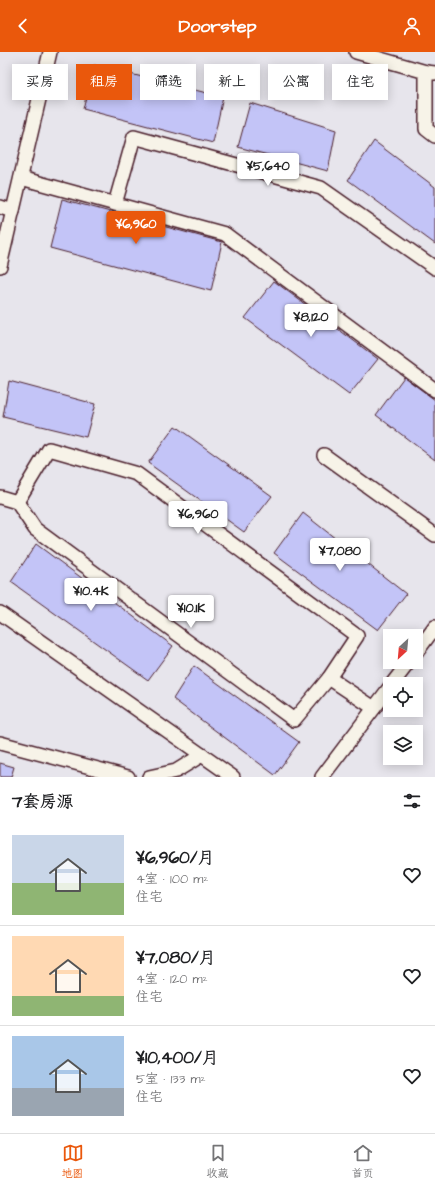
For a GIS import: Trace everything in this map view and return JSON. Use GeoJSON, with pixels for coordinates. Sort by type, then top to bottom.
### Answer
{"type":"FeatureCollection","features":[{"type":"Feature","properties":{"kind":"street"},"geometry":{"type":"LineString","coordinates":[[0,266],[50,52]]}},
{"type":"Feature","properties":{"kind":"street"},"geometry":{"type":"LineString","coordinates":[[356,52],[431,72],[426,129],[435,136]]}},
{"type":"Feature","properties":{"kind":"street"},"geometry":{"type":"LineString","coordinates":[[115,204],[134,137],[321,188],[435,268]]}},
{"type":"Feature","properties":{"kind":"street"},"geometry":{"type":"LineString","coordinates":[[21,178],[225,234],[435,390]]}},
{"type":"Feature","properties":{"kind":"street"},"geometry":{"type":"LineString","coordinates":[[0,207],[13,211]]}},
{"type":"Feature","properties":{"kind":"street"},"geometry":{"type":"LineString","coordinates":[[0,497],[17,502],[35,529],[294,720],[329,678],[357,636],[137,474],[49,448],[17,502]]}},
{"type":"Feature","properties":{"kind":"street"},"geometry":{"type":"LineString","coordinates":[[324,455],[435,535]]}},
{"type":"Feature","properties":{"kind":"street"},"geometry":{"type":"LineString","coordinates":[[0,613],[233,777]]}},
{"type":"Feature","properties":{"kind":"street"},"geometry":{"type":"LineString","coordinates":[[423,643],[435,627]]}},
{"type":"Feature","properties":{"kind":"street"},"geometry":{"type":"LineString","coordinates":[[397,677],[404,669]]}},
{"type":"Feature","properties":{"kind":"street"},"geometry":{"type":"LineString","coordinates":[[329,678],[374,708]]}},
{"type":"Feature","properties":{"kind":"street"},"geometry":{"type":"LineString","coordinates":[[322,777],[383,696]]}},
{"type":"Feature","properties":{"kind":"street"},"geometry":{"type":"LineString","coordinates":[[0,743],[128,777]]}},
{"type":"Feature","properties":{"kind":"street"},"geometry":{"type":"LineString","coordinates":[[149,777],[176,771],[202,755]]}},
{"type":"Feature","properties":{"kind":"building"},"geometry":{"type":"Polygon","coordinates":[[[132,74],[140,76],[140,100],[196,100],[196,90],[204,92],[204,100],[222,100],[213,143],[83,109],[85,100],[132,100],[132,74]]]}},
{"type":"Feature","properties":{"kind":"building"},"geometry":{"type":"Polygon","coordinates":[[[250,103],[336,130],[328,171],[238,147],[250,103]]]}},
{"type":"Feature","properties":{"kind":"building"},"geometry":{"type":"Polygon","coordinates":[[[374,141],[435,187],[435,244],[348,180],[374,141]]]}},
{"type":"Feature","properties":{"kind":"building"},"geometry":{"type":"Polygon","coordinates":[[[62,199],[222,242],[211,291],[50,248],[62,199]]]}},
{"type":"Feature","properties":{"kind":"building"},"geometry":{"type":"Polygon","coordinates":[[[274,281],[378,359],[349,395],[245,318],[274,281]]]}},
{"type":"Feature","properties":{"kind":"building"},"geometry":{"type":"Polygon","coordinates":[[[404,377],[435,400],[435,460],[376,415],[404,377]]]}},
{"type":"Feature","properties":{"kind":"building"},"geometry":{"type":"Polygon","coordinates":[[[9,381],[95,404],[86,437],[3,417],[9,381]]]}},
{"type":"Feature","properties":{"kind":"building"},"geometry":{"type":"Polygon","coordinates":[[[175,426],[272,496],[244,532],[148,463],[175,426]]]}},
{"type":"Feature","properties":{"kind":"building"},"geometry":{"type":"Polygon","coordinates":[[[303,513],[406,594],[378,630],[274,553],[303,513]]]}},
{"type":"Feature","properties":{"kind":"building"},"geometry":{"type":"Polygon","coordinates":[[[36,544],[173,646],[148,680],[11,582],[36,544]]]}},
{"type":"Feature","properties":{"kind":"building"},"geometry":{"type":"Polygon","coordinates":[[[194,666],[299,742],[275,775],[173,699],[194,666]]]}},
{"type":"Feature","properties":{"kind":"building"},"geometry":{"type":"Polygon","coordinates":[[[0,763],[14,767],[11,777],[0,777],[0,763]]]}}]}
